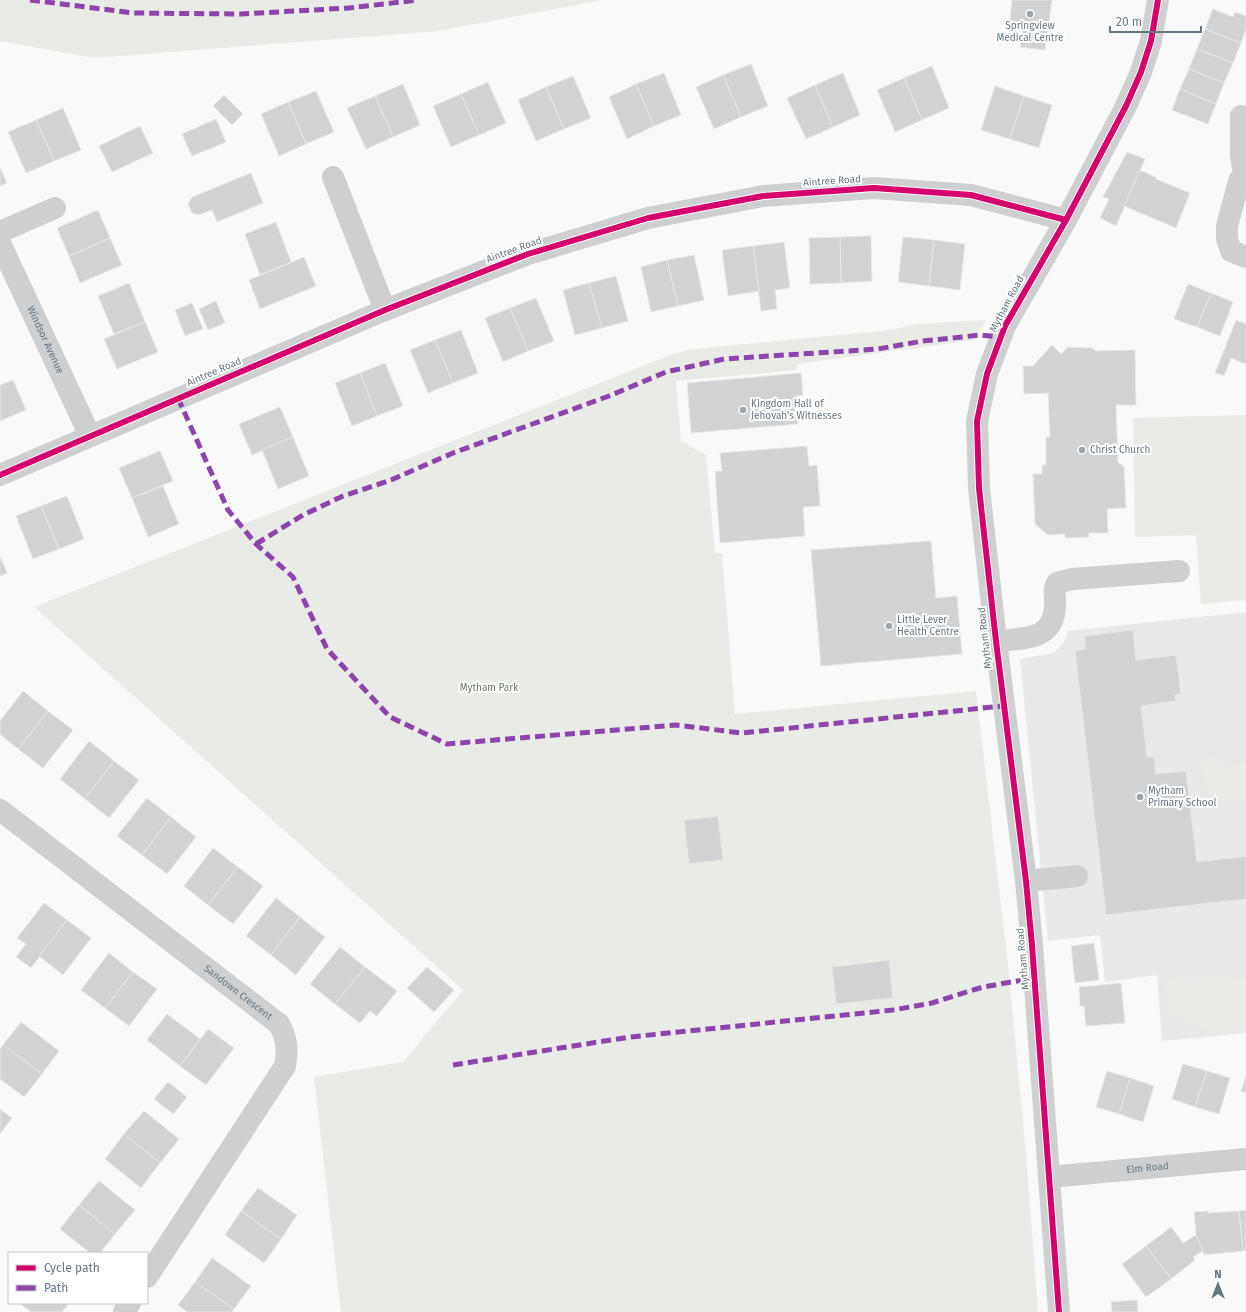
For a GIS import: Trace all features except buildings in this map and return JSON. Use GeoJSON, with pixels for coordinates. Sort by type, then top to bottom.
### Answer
{"type":"FeatureCollection","features":[{"type":"Feature","properties":{"kind":"street","name":"Mytham Road"},"geometry":{"type":"LineString","coordinates":[[1059,1312],[1050,1177],[1026,881],[996,641],[979,488],[977,421],[986,374],[1005,326],[1066,220],[1126,106],[1141,72],[1151,41],[1158,0]]}},
{"type":"Feature","properties":{"kind":"street"},"geometry":{"type":"LineString","coordinates":[[1241,116],[1241,155],[1245,174],[1239,181],[1227,226],[1227,239],[1231,251],[1246,257]]}},
{"type":"Feature","properties":{"kind":"street"},"geometry":{"type":"LineString","coordinates":[[333,177],[384,310]]}},
{"type":"Feature","properties":{"kind":"street","name":"Aintree Road"},"geometry":{"type":"LineString","coordinates":[[0,475],[384,310],[535,252],[648,218],[763,196],[874,188],[972,195],[1066,220]]}},
{"type":"Feature","properties":{"kind":"street"},"geometry":{"type":"LineString","coordinates":[[0,232],[55,208]]}},
{"type":"Feature","properties":{"kind":"street","name":"Windsor Avenue"},"geometry":{"type":"LineString","coordinates":[[0,243],[90,436]]}},
{"type":"Feature","properties":{"kind":"street"},"geometry":{"type":"LineString","coordinates":[[996,641],[1036,636],[1043,633],[1053,618],[1056,604],[1054,588],[1057,583],[1072,579],[1179,571]]}},
{"type":"Feature","properties":{"kind":"street","name":"Sandown Crescent"},"geometry":{"type":"LineString","coordinates":[[0,810],[279,1024],[286,1038],[287,1056],[285,1066],[148,1275]]}},
{"type":"Feature","properties":{"kind":"street"},"geometry":{"type":"LineString","coordinates":[[1026,881],[1077,876]]}},
{"type":"Feature","properties":{"kind":"street","name":"Elm Road"},"geometry":{"type":"LineString","coordinates":[[1050,1177],[1246,1159]]}},
{"type":"Feature","properties":{"kind":"shaded area","name":"Mytham Primary School"},"geometry":{"type":"Polygon","coordinates":[[[1246,612],[1246,1033],[1162,1041],[1157,975],[1105,982],[1100,935],[1048,941],[1020,659],[1053,653],[1063,644],[1067,631],[1246,612]]]}},
{"type":"Feature","properties":{"kind":"green space"},"geometry":{"type":"Polygon","coordinates":[[[0,0],[603,0],[438,31],[94,58],[0,41],[0,0]]]}},
{"type":"Feature","properties":{"kind":"green space","name":"Mytham Park"},"geometry":{"type":"Polygon","coordinates":[[[986,320],[975,340],[797,364],[797,370],[676,381],[681,441],[706,455],[715,553],[722,553],[735,714],[976,691],[1008,965],[1027,1165],[1038,1312],[341,1312],[314,1077],[403,1062],[463,990],[34,607],[673,354],[693,349],[891,330],[917,324],[986,320]]]}},
{"type":"Feature","properties":{"kind":"green space"},"geometry":{"type":"Polygon","coordinates":[[[1246,415],[1246,600],[1201,604],[1196,535],[1135,537],[1133,418],[1246,415]]]}},
{"type":"Feature","properties":{"kind":"green space"},"geometry":{"type":"Polygon","coordinates":[[[1218,756],[1224,767],[1246,763],[1246,799],[1208,804],[1201,759],[1218,756]]]}},
{"type":"Feature","properties":{"kind":"green space"},"geometry":{"type":"Polygon","coordinates":[[[1221,976],[1246,980],[1246,1030],[1212,1032],[1171,1015],[1161,979],[1221,976]]]}},
{"type":"Feature","properties":{"kind":"marked path"},"geometry":{"type":"LineString","coordinates":[[30,0],[134,13],[241,14],[349,8],[418,0]]}},
{"type":"Feature","properties":{"kind":"marked path"},"geometry":{"type":"LineString","coordinates":[[256,544],[303,515],[343,496],[391,480],[453,453],[609,396],[666,372],[724,359],[878,349],[923,341],[981,335],[1001,337]]}},
{"type":"Feature","properties":{"kind":"marked path"},"geometry":{"type":"LineString","coordinates":[[178,398],[228,510],[256,544],[293,577],[327,649],[390,717],[447,744],[676,725],[742,733],[1003,706]]}},
{"type":"Feature","properties":{"kind":"marked path"},"geometry":{"type":"LineString","coordinates":[[453,1065],[630,1037],[893,1010],[932,1003],[983,987],[1034,978]]}},
{"type":"Feature","properties":{"kind":"cycle path"},"geometry":{"type":"LineString","coordinates":[[1059,1312],[1032,945],[1026,881],[996,641],[979,488],[977,421],[987,374],[1005,326],[1066,220],[1126,106],[1141,72],[1151,41],[1158,0]]}},
{"type":"Feature","properties":{"kind":"cycle path"},"geometry":{"type":"LineString","coordinates":[[0,475],[385,310],[528,254],[648,218],[763,196],[874,188],[971,195],[1066,220]]}},
{"type":"Feature","properties":{"kind":"place","name":"Springview Medical Centre"},"geometry":{"type":"Point","coordinates":[1030,14]}},
{"type":"Feature","properties":{"kind":"place","name":"Kingdom Hall of Jehovah's Witnesses"},"geometry":{"type":"Point","coordinates":[743,410]}},
{"type":"Feature","properties":{"kind":"place","name":"Christ Church"},"geometry":{"type":"Point","coordinates":[1082,450]}},
{"type":"Feature","properties":{"kind":"place","name":"Little Lever Health Centre"},"geometry":{"type":"Point","coordinates":[889,626]}},
{"type":"Feature","properties":{"kind":"place","name":"Mytham Primary School"},"geometry":{"type":"Point","coordinates":[1140,797]}}]}
